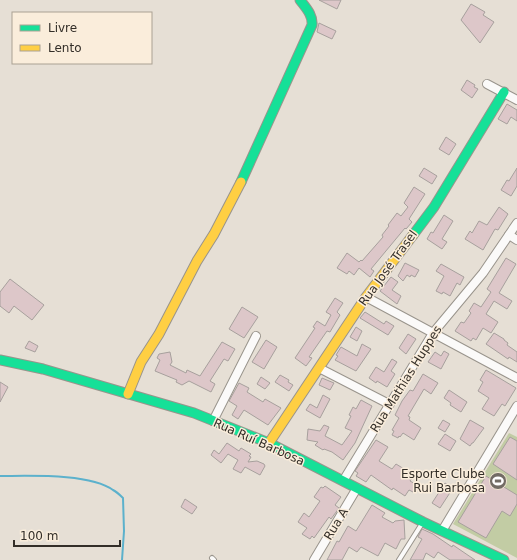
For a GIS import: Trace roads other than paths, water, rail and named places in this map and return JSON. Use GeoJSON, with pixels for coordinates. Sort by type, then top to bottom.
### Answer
{"type":"FeatureCollection","features":[{"type":"Feature","properties":{"kind":"street"},"geometry":{"type":"LineString","coordinates":[[128,394],[142,362],[159,334],[197,261],[214,234],[234,197],[313,24],[313,17],[300,0]]}},
{"type":"Feature","properties":{"kind":"street"},"geometry":{"type":"LineString","coordinates":[[487,84],[517,100]]}},
{"type":"Feature","properties":{"kind":"street","name":"Rua José Trasel"},"geometry":{"type":"LineString","coordinates":[[269,443],[366,297],[434,207],[504,92]]}},
{"type":"Feature","properties":{"kind":"street","name":"Rua Mathias Huppes"},"geometry":{"type":"LineString","coordinates":[[343,481],[432,333],[482,273],[517,223]]}},
{"type":"Feature","properties":{"kind":"street"},"geometry":{"type":"LineString","coordinates":[[509,236],[517,240]]}},
{"type":"Feature","properties":{"kind":"street"},"geometry":{"type":"LineString","coordinates":[[366,297],[517,378]]}},
{"type":"Feature","properties":{"kind":"street"},"geometry":{"type":"LineString","coordinates":[[213,421],[256,336]]}},
{"type":"Feature","properties":{"kind":"street","name":"Rua Ruí Barbosa"},"geometry":{"type":"LineString","coordinates":[[0,360],[43,369],[194,413],[269,443],[423,522],[504,560]]}},
{"type":"Feature","properties":{"kind":"street"},"geometry":{"type":"LineString","coordinates":[[319,368],[389,404]]}},
{"type":"Feature","properties":{"kind":"street"},"geometry":{"type":"LineString","coordinates":[[442,531],[517,406]]}},
{"type":"Feature","properties":{"kind":"street","name":"Rua A"},"geometry":{"type":"LineString","coordinates":[[314,560],[357,488]]}},
{"type":"Feature","properties":{"kind":"lane"},"geometry":{"type":"LineString","coordinates":[[399,560],[423,522]]}},
{"type":"Feature","properties":{"kind":"waterway"},"geometry":{"type":"LineString","coordinates":[[0,476],[75,478],[103,485],[116,492],[123,498],[124,531],[122,560]]}},
{"type":"Feature","properties":{"kind":"place","name":"Esporte Clube Rui Barbosa"},"geometry":{"type":"Point","coordinates":[498,481]}}]}
